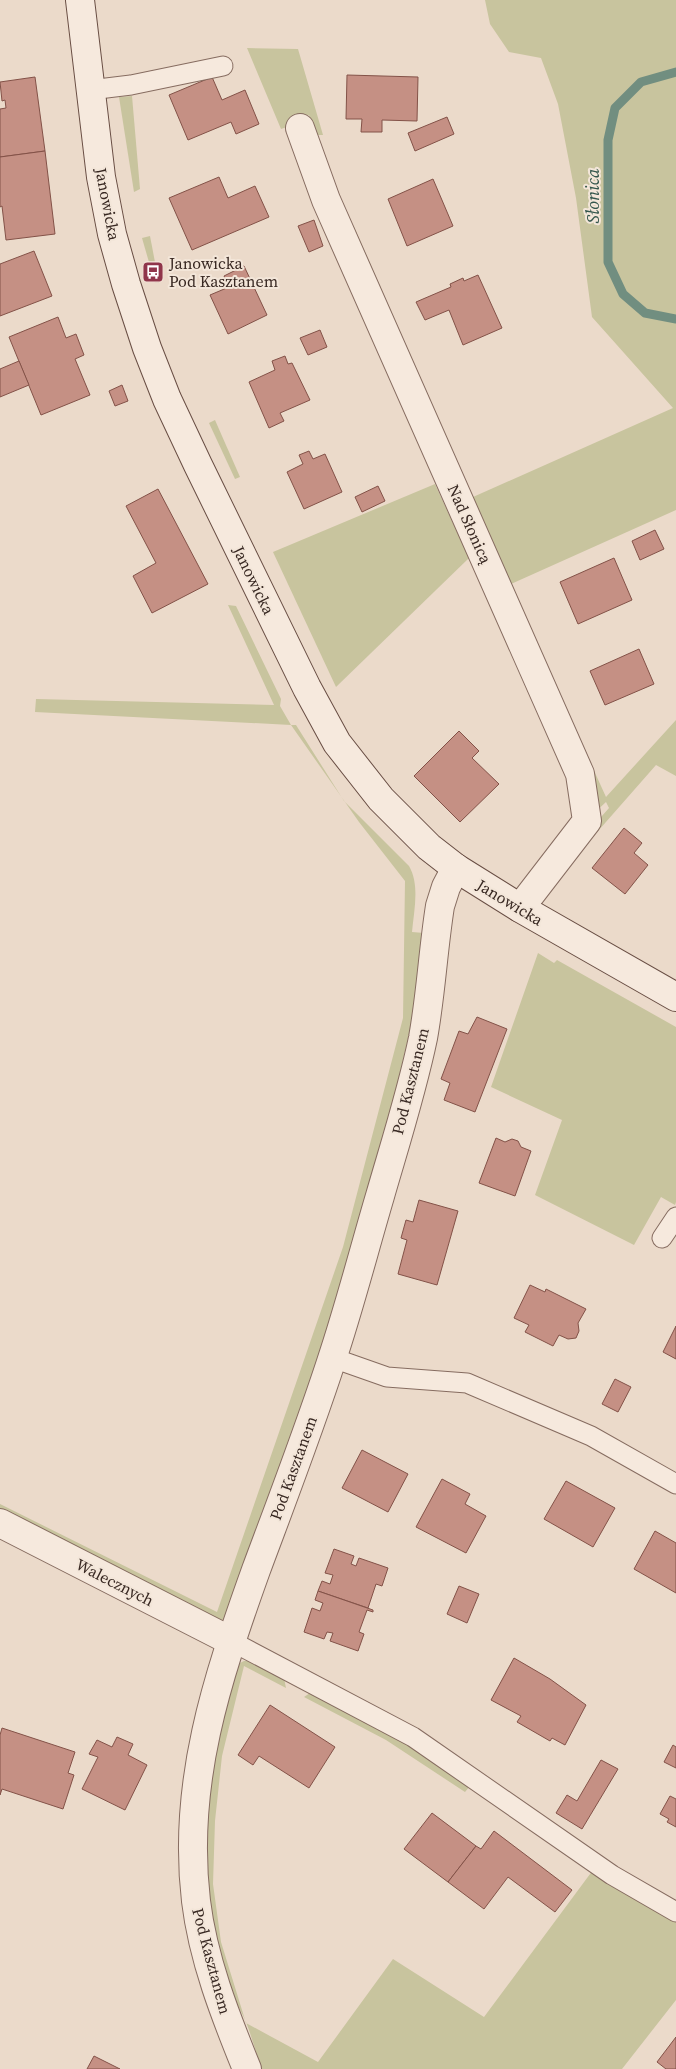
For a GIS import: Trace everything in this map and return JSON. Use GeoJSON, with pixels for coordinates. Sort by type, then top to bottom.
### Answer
{"type":"FeatureCollection","features":[{"type":"Feature","properties":{"kind":"street","name":"Janowicka"},"geometry":{"type":"LineString","coordinates":[[80,0],[101,177],[112,234],[126,284],[150,356],[198,465],[307,688],[337,743],[361,776],[386,805],[429,847],[456,868],[520,908],[676,997]]}},
{"type":"Feature","properties":{"kind":"street","name":"Nad Słonicą"},"geometry":{"type":"LineString","coordinates":[[300,128],[326,200],[580,774],[587,821],[520,908]]}},
{"type":"Feature","properties":{"kind":"street","name":"Pod Kasztanem"},"geometry":{"type":"LineString","coordinates":[[247,2069],[229,2022],[204,1942],[196,1902],[194,1854],[196,1804],[206,1727],[215,1690],[231,1641],[333,1358],[418,1058],[429,1000],[440,906],[446,886],[456,868]]}},
{"type":"Feature","properties":{"kind":"street","name":"Walecznych"},"geometry":{"type":"LineString","coordinates":[[0,1523],[231,1641]]}},
{"type":"Feature","properties":{"kind":"lane"},"geometry":{"type":"LineString","coordinates":[[90,90],[131,85],[223,66]]}},
{"type":"Feature","properties":{"kind":"lane"},"geometry":{"type":"LineString","coordinates":[[662,1238],[676,1217]]}},
{"type":"Feature","properties":{"kind":"lane"},"geometry":{"type":"LineString","coordinates":[[333,1358],[387,1377],[467,1383],[591,1436],[676,1484]]}},
{"type":"Feature","properties":{"kind":"lane"},"geometry":{"type":"LineString","coordinates":[[231,1641],[412,1737],[612,1874],[676,1912]]}},
{"type":"Feature","properties":{"kind":"shaded area"},"geometry":{"type":"Polygon","coordinates":[[[485,0],[676,0],[676,510],[511,584],[351,234],[354,227],[473,497],[673,408],[592,317],[576,198],[558,104],[541,58],[509,52],[490,24],[485,0]]]}},
{"type":"Feature","properties":{"kind":"shaded area"},"geometry":{"type":"Polygon","coordinates":[[[247,48],[298,49],[323,135],[316,135],[309,115],[289,119],[287,127],[281,129],[247,48]]]}},
{"type":"Feature","properties":{"kind":"shaded area"},"geometry":{"type":"Polygon","coordinates":[[[132,96],[140,189],[134,192],[119,97],[132,96]]]}},
{"type":"Feature","properties":{"kind":"shaded area"},"geometry":{"type":"Polygon","coordinates":[[[150,236],[159,283],[155,283],[142,238],[150,236]]]}},
{"type":"Feature","properties":{"kind":"shaded area"},"geometry":{"type":"Polygon","coordinates":[[[215,420],[240,477],[235,479],[209,423],[215,420]]]}},
{"type":"Feature","properties":{"kind":"shaded area"},"geometry":{"type":"Polygon","coordinates":[[[435,484],[469,558],[336,687],[273,552],[435,484]]]}},
{"type":"Feature","properties":{"kind":"shaded area"},"geometry":{"type":"Polygon","coordinates":[[[228,605],[236,606],[281,699],[280,706],[291,725],[35,712],[36,699],[274,705],[228,605]]]}},
{"type":"Feature","properties":{"kind":"shaded area"},"geometry":{"type":"Polygon","coordinates":[[[676,720],[676,776],[656,765],[548,888],[586,834],[609,808],[606,802],[592,815],[581,742],[606,797],[676,720]]]}},
{"type":"Feature","properties":{"kind":"shaded area"},"geometry":{"type":"Polygon","coordinates":[[[291,725],[296,725],[341,797],[291,725]]]}},
{"type":"Feature","properties":{"kind":"shaded area"},"geometry":{"type":"Polygon","coordinates":[[[345,802],[409,866],[412,873],[415,898],[412,932],[424,933],[416,1005],[380,1156],[322,1354],[227,1617],[220,1622],[0,1515],[0,1504],[217,1612],[343,1247],[403,1018],[405,881],[345,802]]]}},
{"type":"Feature","properties":{"kind":"shaded area"},"geometry":{"type":"Polygon","coordinates":[[[538,953],[554,963],[557,960],[676,1027],[676,1202],[675,1205],[661,1197],[634,1245],[535,1195],[562,1120],[491,1087],[538,953]]]}},
{"type":"Feature","properties":{"kind":"shaded area"},"geometry":{"type":"Polygon","coordinates":[[[244,1661],[252,1661],[284,1678],[286,1688],[244,1666],[222,1756],[215,1821],[213,1884],[221,1942],[245,2020],[228,1983],[217,1945],[210,1910],[206,1839],[209,1804],[220,1734],[236,1665],[244,1661]]]}},
{"type":"Feature","properties":{"kind":"shaded area"},"geometry":{"type":"Polygon","coordinates":[[[310,1693],[394,1735],[470,1786],[465,1792],[386,1740],[304,1697],[310,1693]]]}},
{"type":"Feature","properties":{"kind":"shaded area"},"geometry":{"type":"Polygon","coordinates":[[[593,1870],[676,1922],[676,2000],[622,2069],[262,2069],[246,2023],[318,2062],[393,1959],[484,2017],[593,1870]]]}},
{"type":"Feature","properties":{"kind":"building"},"geometry":{"type":"Polygon","coordinates":[[[347,75],[418,77],[417,121],[382,120],[382,132],[361,132],[362,119],[346,119],[347,75]]]}},
{"type":"Feature","properties":{"kind":"building"},"geometry":{"type":"Polygon","coordinates":[[[35,77],[45,151],[0,157],[0,109],[6,108],[5,100],[2,101],[0,82],[35,77]]]}},
{"type":"Feature","properties":{"kind":"building"},"geometry":{"type":"Polygon","coordinates":[[[212,77],[222,100],[245,90],[259,124],[236,134],[231,122],[188,140],[169,95],[212,77]]]}},
{"type":"Feature","properties":{"kind":"building"},"geometry":{"type":"Polygon","coordinates":[[[447,117],[454,134],[415,151],[408,133],[447,117]]]}},
{"type":"Feature","properties":{"kind":"building"},"geometry":{"type":"Polygon","coordinates":[[[45,151],[55,234],[6,240],[2,206],[0,207],[0,157],[45,151]]]}},
{"type":"Feature","properties":{"kind":"building"},"geometry":{"type":"Polygon","coordinates":[[[219,177],[228,198],[255,186],[269,217],[192,250],[169,198],[219,177]]]}},
{"type":"Feature","properties":{"kind":"building"},"geometry":{"type":"Polygon","coordinates":[[[433,179],[453,226],[407,246],[388,199],[433,179]]]}},
{"type":"Feature","properties":{"kind":"building"},"geometry":{"type":"Polygon","coordinates":[[[314,220],[323,246],[309,252],[298,226],[314,220]]]}},
{"type":"Feature","properties":{"kind":"building"},"geometry":{"type":"Polygon","coordinates":[[[34,251],[52,296],[0,316],[0,264],[34,251]]]}},
{"type":"Feature","properties":{"kind":"building"},"geometry":{"type":"Polygon","coordinates":[[[244,266],[267,315],[228,334],[210,295],[229,287],[224,276],[244,266]]]}},
{"type":"Feature","properties":{"kind":"building"},"geometry":{"type":"Polygon","coordinates":[[[478,275],[502,328],[463,345],[449,310],[425,320],[416,302],[451,287],[450,284],[463,278],[464,281],[478,275]]]}},
{"type":"Feature","properties":{"kind":"building"},"geometry":{"type":"Polygon","coordinates":[[[58,317],[66,338],[76,334],[84,355],[75,359],[90,395],[41,415],[9,337],[58,317]]]}},
{"type":"Feature","properties":{"kind":"building"},"geometry":{"type":"Polygon","coordinates":[[[320,330],[327,347],[308,355],[300,338],[320,330]]]}},
{"type":"Feature","properties":{"kind":"building"},"geometry":{"type":"Polygon","coordinates":[[[285,356],[288,364],[292,363],[310,400],[280,413],[284,421],[269,428],[249,382],[275,370],[272,361],[285,356]]]}},
{"type":"Feature","properties":{"kind":"building"},"geometry":{"type":"Polygon","coordinates":[[[19,361],[29,385],[0,397],[0,369],[19,361]]]}},
{"type":"Feature","properties":{"kind":"building"},"geometry":{"type":"Polygon","coordinates":[[[122,385],[128,401],[115,406],[109,391],[122,385]]]}},
{"type":"Feature","properties":{"kind":"building"},"geometry":{"type":"Polygon","coordinates":[[[309,451],[313,459],[325,454],[342,492],[304,509],[287,472],[303,464],[299,455],[309,451]]]}},
{"type":"Feature","properties":{"kind":"building"},"geometry":{"type":"Polygon","coordinates":[[[378,486],[385,501],[362,512],[355,497],[378,486]]]}},
{"type":"Feature","properties":{"kind":"building"},"geometry":{"type":"Polygon","coordinates":[[[158,489],[208,584],[152,613],[133,576],[156,563],[126,506],[158,489]]]}},
{"type":"Feature","properties":{"kind":"building"},"geometry":{"type":"Polygon","coordinates":[[[655,530],[664,549],[640,560],[632,541],[655,530]]]}},
{"type":"Feature","properties":{"kind":"building"},"geometry":{"type":"Polygon","coordinates":[[[614,558],[632,600],[578,624],[560,582],[614,558]]]}},
{"type":"Feature","properties":{"kind":"building"},"geometry":{"type":"Polygon","coordinates":[[[639,649],[654,684],[605,705],[590,671],[639,649]]]}},
{"type":"Feature","properties":{"kind":"building"},"geometry":{"type":"Polygon","coordinates":[[[459,731],[479,751],[472,758],[499,784],[460,822],[414,776],[459,731]]]}},
{"type":"Feature","properties":{"kind":"building"},"geometry":{"type":"Polygon","coordinates":[[[624,828],[642,843],[634,853],[648,865],[625,894],[592,868],[624,828]]]}},
{"type":"Feature","properties":{"kind":"building"},"geometry":{"type":"Polygon","coordinates":[[[477,1017],[507,1029],[475,1112],[444,1100],[450,1083],[441,1079],[459,1031],[468,1034],[477,1017]]]}},
{"type":"Feature","properties":{"kind":"building"},"geometry":{"type":"Polygon","coordinates":[[[496,1138],[505,1142],[512,1139],[518,1141],[521,1147],[531,1151],[515,1196],[479,1183],[496,1138]]]}},
{"type":"Feature","properties":{"kind":"building"},"geometry":{"type":"Polygon","coordinates":[[[419,1200],[458,1211],[437,1285],[398,1274],[407,1240],[401,1238],[406,1220],[413,1222],[419,1200]]]}},
{"type":"Feature","properties":{"kind":"building"},"geometry":{"type":"Polygon","coordinates":[[[530,1285],[545,1292],[546,1289],[586,1309],[578,1323],[579,1331],[576,1338],[568,1339],[559,1335],[553,1346],[525,1332],[529,1325],[514,1318],[530,1285]]]}},
{"type":"Feature","properties":{"kind":"building"},"geometry":{"type":"Polygon","coordinates":[[[676,1326],[676,1359],[663,1352],[676,1326]]]}},
{"type":"Feature","properties":{"kind":"building"},"geometry":{"type":"Polygon","coordinates":[[[615,1379],[631,1387],[618,1412],[602,1404],[615,1379]]]}},
{"type":"Feature","properties":{"kind":"building"},"geometry":{"type":"Polygon","coordinates":[[[362,1450],[408,1474],[388,1512],[342,1488],[362,1450]]]}},
{"type":"Feature","properties":{"kind":"building"},"geometry":{"type":"Polygon","coordinates":[[[442,1479],[470,1494],[465,1504],[486,1516],[466,1553],[416,1527],[442,1479]]]}},
{"type":"Feature","properties":{"kind":"building"},"geometry":{"type":"Polygon","coordinates":[[[566,1481],[615,1508],[593,1547],[544,1519],[566,1481]]]}},
{"type":"Feature","properties":{"kind":"building"},"geometry":{"type":"Polygon","coordinates":[[[655,1531],[676,1543],[676,1593],[634,1569],[655,1531]]]}},
{"type":"Feature","properties":{"kind":"building"},"geometry":{"type":"Polygon","coordinates":[[[334,1549],[354,1556],[351,1564],[356,1566],[359,1558],[388,1568],[382,1586],[376,1584],[368,1608],[318,1591],[322,1581],[330,1584],[333,1575],[325,1573],[334,1549]]]}},
{"type":"Feature","properties":{"kind":"building"},"geometry":{"type":"Polygon","coordinates":[[[459,1586],[479,1594],[467,1623],[447,1614],[459,1586]]]}},
{"type":"Feature","properties":{"kind":"building"},"geometry":{"type":"Polygon","coordinates":[[[318,1591],[373,1610],[373,1612],[367,1610],[359,1632],[364,1634],[358,1651],[330,1641],[333,1633],[327,1632],[324,1639],[304,1632],[312,1608],[320,1611],[323,1603],[315,1600],[318,1591]]]}},
{"type":"Feature","properties":{"kind":"building"},"geometry":{"type":"Polygon","coordinates":[[[514,1658],[550,1679],[586,1705],[565,1745],[552,1738],[550,1741],[517,1722],[521,1716],[491,1700],[514,1658]]]}},
{"type":"Feature","properties":{"kind":"building"},"geometry":{"type":"Polygon","coordinates":[[[270,1705],[335,1747],[309,1788],[259,1756],[253,1765],[238,1755],[270,1705]]]}},
{"type":"Feature","properties":{"kind":"building"},"geometry":{"type":"Polygon","coordinates":[[[2,1728],[75,1752],[68,1773],[74,1775],[63,1809],[2,1789],[0,1795],[0,1735],[2,1728]]]}},
{"type":"Feature","properties":{"kind":"building"},"geometry":{"type":"Polygon","coordinates":[[[117,1737],[133,1744],[128,1755],[147,1765],[125,1810],[82,1789],[98,1757],[89,1754],[97,1740],[112,1747],[117,1737]]]}},
{"type":"Feature","properties":{"kind":"building"},"geometry":{"type":"Polygon","coordinates":[[[673,1745],[676,1747],[676,1768],[664,1762],[673,1745]]]}},
{"type":"Feature","properties":{"kind":"building"},"geometry":{"type":"Polygon","coordinates":[[[601,1760],[618,1769],[582,1829],[556,1813],[567,1795],[577,1801],[601,1760]]]}},
{"type":"Feature","properties":{"kind":"building"},"geometry":{"type":"Polygon","coordinates":[[[670,1796],[676,1799],[676,1827],[667,1822],[669,1819],[660,1814],[670,1796]]]}},
{"type":"Feature","properties":{"kind":"building"},"geometry":{"type":"Polygon","coordinates":[[[432,1813],[476,1846],[448,1882],[404,1849],[432,1813]]]}},
{"type":"Feature","properties":{"kind":"building"},"geometry":{"type":"Polygon","coordinates":[[[494,1831],[572,1890],[555,1912],[508,1877],[484,1909],[448,1882],[476,1846],[481,1849],[494,1831]]]}},
{"type":"Feature","properties":{"kind":"building"},"geometry":{"type":"Polygon","coordinates":[[[676,2037],[676,2069],[666,2069],[657,2062],[676,2037]]]}},
{"type":"Feature","properties":{"kind":"building"},"geometry":{"type":"Polygon","coordinates":[[[94,2056],[120,2069],[87,2069],[94,2056]]]}},
{"type":"Feature","properties":{"kind":"waterway","name":"Słonica"},"geometry":{"type":"LineString","coordinates":[[676,72],[641,82],[615,108],[608,140],[608,262],[623,294],[645,313],[676,319]]}},
{"type":"Feature","properties":{"kind":"place","name":"Janowicka Pod Kasztanem"},"geometry":{"type":"Point","coordinates":[153,272]}}]}
